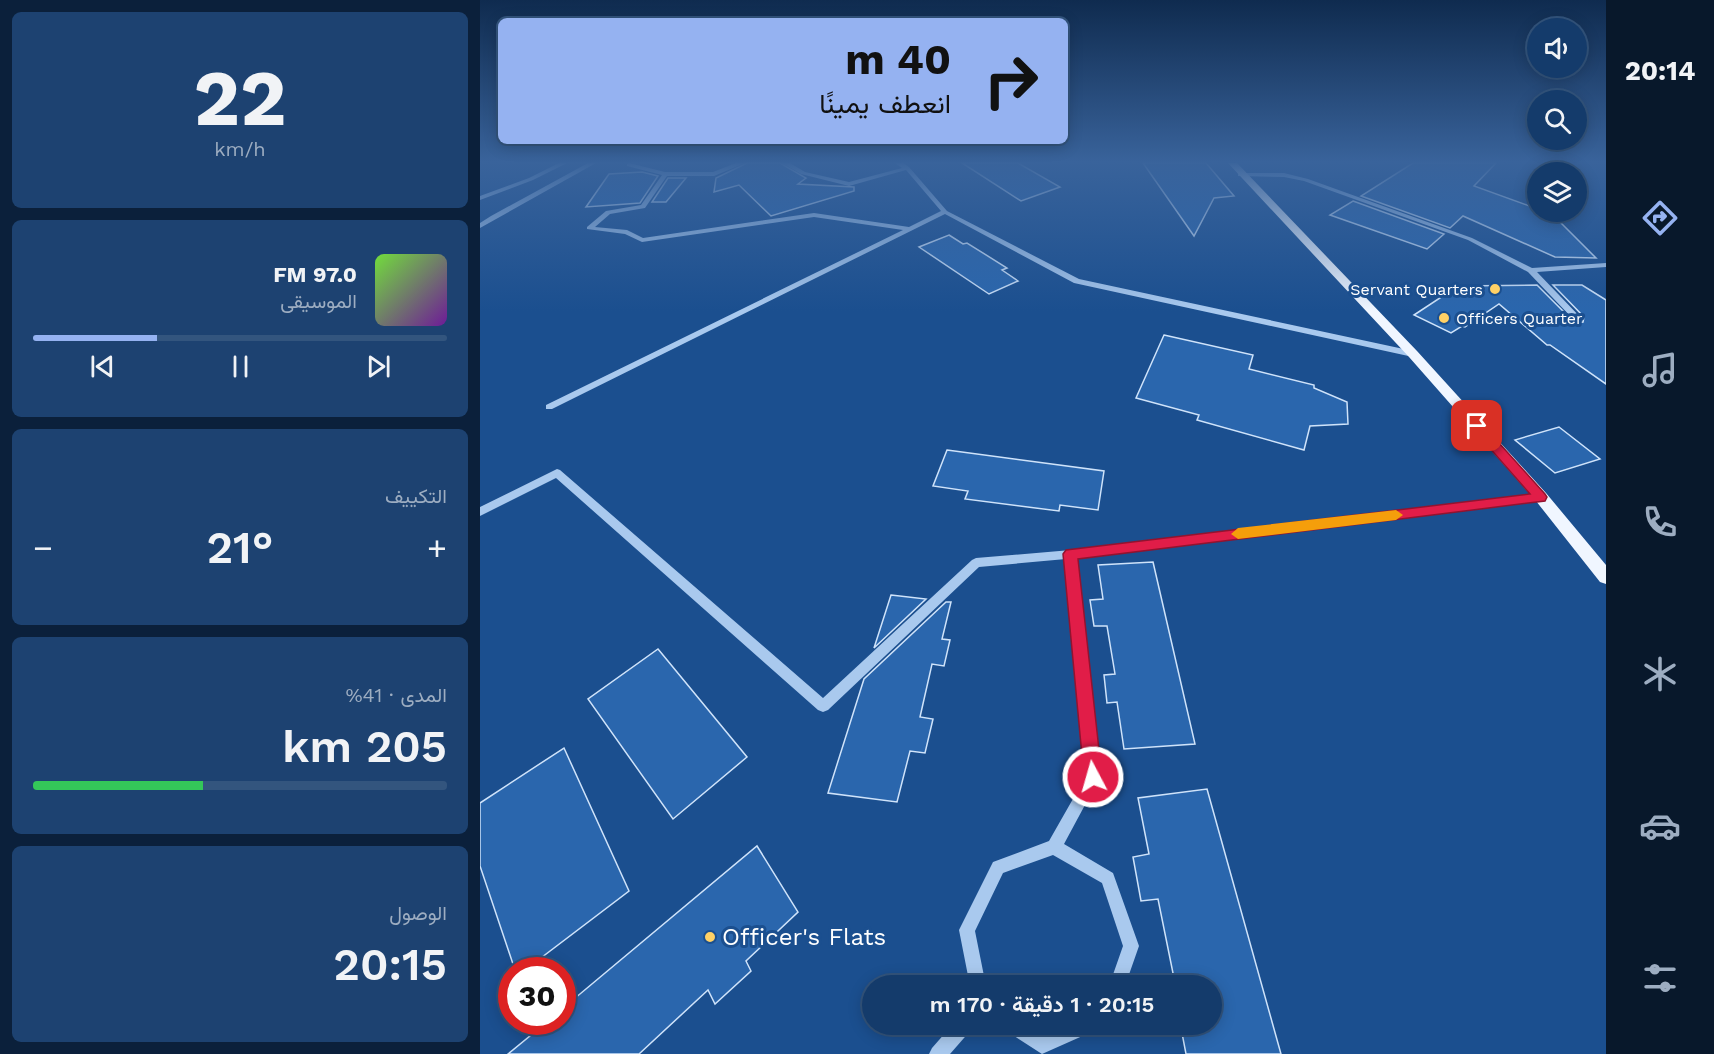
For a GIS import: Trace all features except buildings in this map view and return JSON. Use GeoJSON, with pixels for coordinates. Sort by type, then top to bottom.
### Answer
{"type":"FeatureCollection","features":[{"type":"Feature","properties":{"kind":"main road"},"geometry":{"type":"LineString","coordinates":[[1276,212],[1413,354],[1541,497],[1606,577]]}},
{"type":"Feature","properties":{"kind":"street"},"geometry":{"type":"LineString","coordinates":[[480,226],[500,212]]}},
{"type":"Feature","properties":{"kind":"street"},"geometry":{"type":"LineString","coordinates":[[608,212],[590,228],[627,232],[642,240],[814,215],[909,229]]}},
{"type":"Feature","properties":{"kind":"street"},"geometry":{"type":"LineString","coordinates":[[549,407],[945,212]]}},
{"type":"Feature","properties":{"kind":"street"},"geometry":{"type":"LineString","coordinates":[[945,212],[1077,280],[1413,354]]}},
{"type":"Feature","properties":{"kind":"street"},"geometry":{"type":"LineString","coordinates":[[1395,212],[1470,239],[1531,270],[1578,320]]}},
{"type":"Feature","properties":{"kind":"street"},"geometry":{"type":"LineString","coordinates":[[1531,270],[1606,265]]}},
{"type":"Feature","properties":{"kind":"street"},"geometry":{"type":"LineString","coordinates":[[480,512],[557,473],[823,706],[976,563],[1071,554],[1541,497]]}},
{"type":"Feature","properties":{"kind":"street"},"geometry":{"type":"LineString","coordinates":[[976,975],[967,930],[998,867],[1054,848],[1093,777],[1071,554]]}},
{"type":"Feature","properties":{"kind":"street"},"geometry":{"type":"LineString","coordinates":[[1054,848],[1108,878],[1131,946],[1121,975]]}},
{"type":"Feature","properties":{"kind":"street"},"geometry":{"type":"LineString","coordinates":[[938,1054],[955,1035]]}},
{"type":"Feature","properties":{"kind":"street"},"geometry":{"type":"LineString","coordinates":[[1027,1035],[1042,1045],[1065,1035]]}},
{"type":"Feature","properties":{"kind":"slow traffic"},"geometry":{"type":"LineString","coordinates":[[1238,534],[1396,515]]}},
{"type":"Feature","properties":{"kind":"place","name":"Servant Quarters"},"geometry":{"type":"Point","coordinates":[1495,289]}},
{"type":"Feature","properties":{"kind":"place","name":"Officers Quarter"},"geometry":{"type":"Point","coordinates":[1444,318]}},
{"type":"Feature","properties":{"kind":"place","name":"Officer's Flats"},"geometry":{"type":"Point","coordinates":[710,937]}},
{"type":"Feature","properties":{"kind":"route"},"geometry":{"type":"LineString","coordinates":[[1093,777],[1071,554],[1541,497],[1477,426]]}}]}
